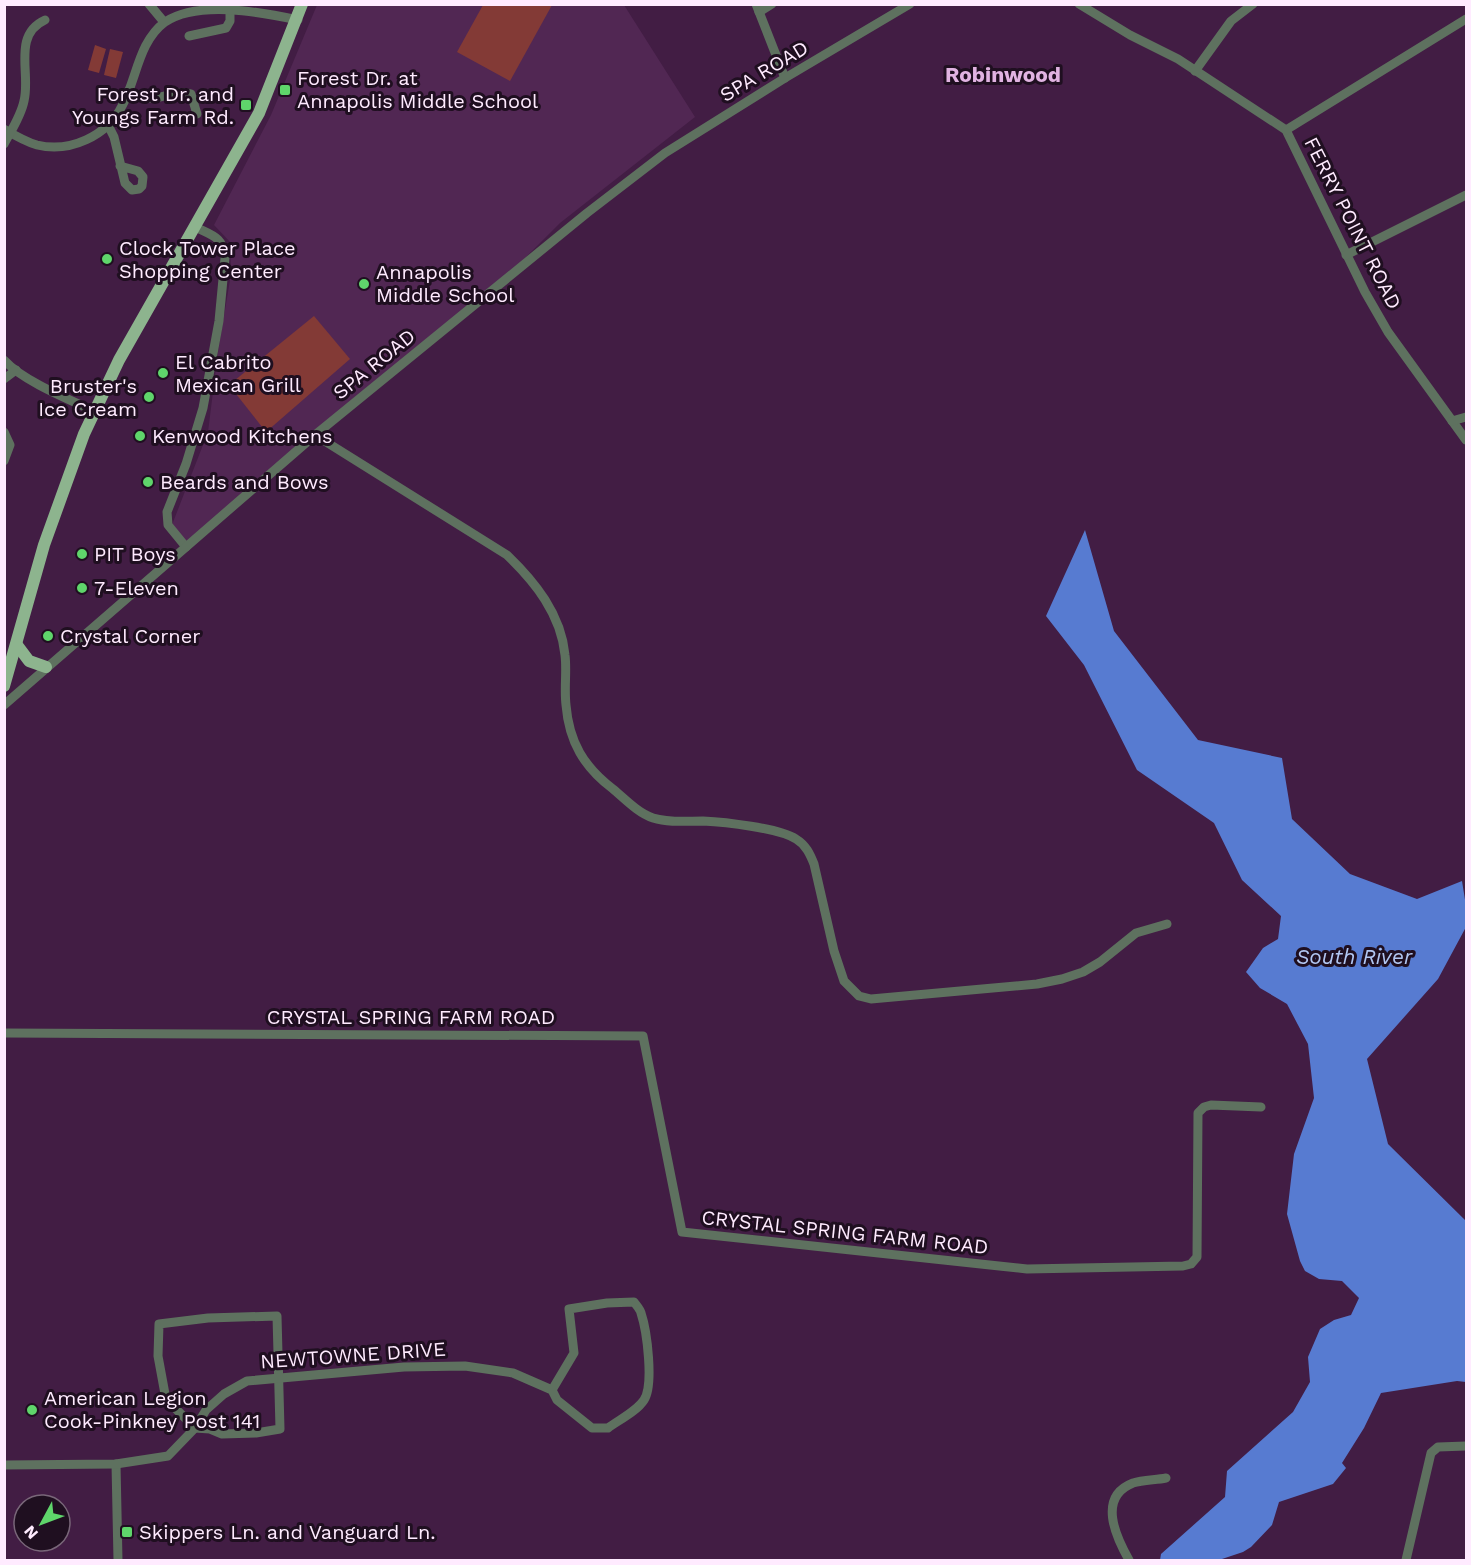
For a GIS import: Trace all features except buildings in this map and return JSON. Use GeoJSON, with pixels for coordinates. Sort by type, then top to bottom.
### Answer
{"type":"FeatureCollection","features":[{"type":"Feature","properties":{"kind":"main road"},"geometry":{"type":"LineString","coordinates":[[4,686],[52,519],[94,411],[122,354],[259,113],[303,4]]}},
{"type":"Feature","properties":{"kind":"main road"},"geometry":{"type":"LineString","coordinates":[[17,645],[28,661],[46,667]]}},
{"type":"Feature","properties":{"kind":"street"},"geometry":{"type":"LineString","coordinates":[[149,4],[164,22]]}},
{"type":"Feature","properties":{"kind":"street"},"geometry":{"type":"LineString","coordinates":[[772,4],[758,8],[786,78]]}},
{"type":"Feature","properties":{"kind":"street","name":"SPA ROAD"},"geometry":{"type":"LineString","coordinates":[[4,705],[315,435],[586,213],[657,159],[910,4]]}},
{"type":"Feature","properties":{"kind":"street","name":"FERRY POINT ROAD"},"geometry":{"type":"LineString","coordinates":[[1079,4],[1195,71],[1286,130],[1346,255],[1388,332],[1467,440]]}},
{"type":"Feature","properties":{"kind":"street"},"geometry":{"type":"LineString","coordinates":[[1195,71],[1231,21],[1253,4]]}},
{"type":"Feature","properties":{"kind":"street"},"geometry":{"type":"LineString","coordinates":[[189,36],[226,28],[230,21],[230,6]]}},
{"type":"Feature","properties":{"kind":"street"},"geometry":{"type":"LineString","coordinates":[[7,131],[36,145],[51,147],[81,143],[108,125],[122,107],[140,56],[164,22],[192,10],[230,6],[298,20]]}},
{"type":"Feature","properties":{"kind":"street"},"geometry":{"type":"LineString","coordinates":[[1286,130],[1467,19]]}},
{"type":"Feature","properties":{"kind":"street"},"geometry":{"type":"LineString","coordinates":[[4,144],[7,131],[24,101],[26,41],[38,24],[45,20]]}},
{"type":"Feature","properties":{"kind":"street"},"geometry":{"type":"LineString","coordinates":[[128,91],[144,98],[154,99],[183,91],[191,94],[197,114]]}},
{"type":"Feature","properties":{"kind":"street"},"geometry":{"type":"LineString","coordinates":[[108,125],[114,137],[120,166]]}},
{"type":"Feature","properties":{"kind":"street"},"geometry":{"type":"LineString","coordinates":[[1346,255],[1467,195]]}},
{"type":"Feature","properties":{"kind":"street"},"geometry":{"type":"LineString","coordinates":[[186,547],[168,525],[167,512],[186,464],[203,408],[219,323],[225,258],[225,248],[221,242],[195,226]]}},
{"type":"Feature","properties":{"kind":"street"},"geometry":{"type":"LineString","coordinates":[[4,360],[16,370],[59,395],[94,411]]}},
{"type":"Feature","properties":{"kind":"street"},"geometry":{"type":"LineString","coordinates":[[4,379],[16,370]]}},
{"type":"Feature","properties":{"kind":"street"},"geometry":{"type":"LineString","coordinates":[[1452,421],[1467,417]]}},
{"type":"Feature","properties":{"kind":"street"},"geometry":{"type":"LineString","coordinates":[[4,432],[10,445],[4,461]]}},
{"type":"Feature","properties":{"kind":"street"},"geometry":{"type":"LineString","coordinates":[[315,435],[507,555],[533,582],[553,614],[564,648],[566,705],[576,746],[589,768],[605,783],[638,809],[654,818],[723,823],[790,835],[802,843],[814,864],[841,973],[850,989],[859,996],[871,999],[1037,984],[1062,979],[1083,972],[1100,962],[1136,933],[1167,924]]}},
{"type":"Feature","properties":{"kind":"street","name":"CRYSTAL SPRING FARM ROAD"},"geometry":{"type":"LineString","coordinates":[[4,1033],[642,1036],[682,1232],[1027,1269],[1191,1264],[1197,1257],[1198,1113],[1204,1107],[1211,1105],[1261,1107]]}},
{"type":"Feature","properties":{"kind":"street","name":"NEWTOWNE DRIVE"},"geometry":{"type":"LineString","coordinates":[[4,1465],[116,1464],[168,1456],[195,1428],[206,1410],[224,1394],[247,1381],[404,1367],[465,1366],[513,1373],[552,1390],[557,1400],[592,1428],[608,1428],[643,1402],[649,1391],[641,1311],[634,1302],[607,1302],[569,1309],[574,1353],[552,1390]]}},
{"type":"Feature","properties":{"kind":"street"},"geometry":{"type":"LineString","coordinates":[[278,1316],[280,1429],[256,1433],[222,1434],[210,1429],[195,1428],[174,1407],[165,1394],[158,1356],[159,1324],[208,1318],[278,1316]]}},
{"type":"Feature","properties":{"kind":"street"},"geometry":{"type":"LineString","coordinates":[[1406,1560],[1431,1453],[1438,1447],[1467,1446]]}},
{"type":"Feature","properties":{"kind":"street"},"geometry":{"type":"LineString","coordinates":[[116,1464],[118,1560]]}},
{"type":"Feature","properties":{"kind":"street"},"geometry":{"type":"LineString","coordinates":[[1129,1560],[1114,1528],[1111,1510],[1115,1499],[1124,1489],[1134,1483],[1166,1478]]}},
{"type":"Feature","properties":{"kind":"shaded area","name":"Annapolis Middle School"},"geometry":{"type":"Polygon","coordinates":[[[317,5],[624,5],[695,117],[560,223],[488,295],[184,543],[170,530],[208,432],[231,274],[230,242],[214,225],[271,115],[317,5]]]}},
{"type":"Feature","properties":{"kind":"shaded area"},"geometry":{"type":"Polygon","coordinates":[[[483,5],[552,5],[510,81],[457,52],[483,5]]]}},
{"type":"Feature","properties":{"kind":"shaded area"},"geometry":{"type":"Polygon","coordinates":[[[95,45],[106,49],[99,73],[88,70],[95,45]]]}},
{"type":"Feature","properties":{"kind":"shaded area"},"geometry":{"type":"Polygon","coordinates":[[[110,49],[123,52],[116,78],[104,75],[110,49]]]}},
{"type":"Feature","properties":{"kind":"shaded area"},"geometry":{"type":"Polygon","coordinates":[[[314,316],[350,359],[266,432],[229,385],[314,316]]]}},
{"type":"Feature","properties":{"kind":"water","name":"South River"},"geometry":{"type":"Polygon","coordinates":[[[1085,530],[1114,631],[1198,740],[1282,758],[1292,819],[1350,874],[1417,899],[1462,881],[1466,906],[1466,927],[1438,979],[1367,1059],[1388,1144],[1466,1221],[1466,1382],[1457,1381],[1381,1393],[1364,1428],[1342,1463],[1346,1468],[1333,1484],[1279,1502],[1272,1525],[1251,1547],[1219,1560],[1160,1560],[1161,1554],[1225,1497],[1227,1471],[1293,1412],[1310,1382],[1308,1357],[1320,1329],[1334,1320],[1351,1315],[1359,1298],[1342,1281],[1319,1279],[1305,1271],[1287,1214],[1294,1154],[1314,1098],[1308,1044],[1287,1004],[1260,988],[1246,972],[1263,948],[1278,939],[1281,916],[1242,880],[1214,823],[1137,770],[1084,665],[1046,616],[1085,530]]]}},
{"type":"Feature","properties":{"kind":"place","name":"Forest Dr. at Annapolis Middle School"},"geometry":{"type":"Point","coordinates":[285,90]}},
{"type":"Feature","properties":{"kind":"place","name":"Forest Dr. and Youngs Farm Rd."},"geometry":{"type":"Point","coordinates":[246,105]}},
{"type":"Feature","properties":{"kind":"place","name":"Clock Tower Place Shopping Center"},"geometry":{"type":"Point","coordinates":[107,259]}},
{"type":"Feature","properties":{"kind":"place","name":"Annapolis Middle School"},"geometry":{"type":"Point","coordinates":[364,284]}},
{"type":"Feature","properties":{"kind":"place","name":"El Cabrito Mexican Grill"},"geometry":{"type":"Point","coordinates":[163,373]}},
{"type":"Feature","properties":{"kind":"place","name":"Bruster's Ice Cream"},"geometry":{"type":"Point","coordinates":[149,397]}},
{"type":"Feature","properties":{"kind":"place","name":"Kenwood Kitchens"},"geometry":{"type":"Point","coordinates":[140,436]}},
{"type":"Feature","properties":{"kind":"place","name":"Beards and Bows"},"geometry":{"type":"Point","coordinates":[148,482]}},
{"type":"Feature","properties":{"kind":"place","name":"PIT Boys"},"geometry":{"type":"Point","coordinates":[82,554]}},
{"type":"Feature","properties":{"kind":"place","name":"7-Eleven"},"geometry":{"type":"Point","coordinates":[82,588]}},
{"type":"Feature","properties":{"kind":"place","name":"Crystal Corner"},"geometry":{"type":"Point","coordinates":[48,636]}},
{"type":"Feature","properties":{"kind":"place","name":"American Legion Cook-Pinkney Post 141"},"geometry":{"type":"Point","coordinates":[32,1410]}},
{"type":"Feature","properties":{"kind":"place","name":"Skippers Ln. and Vanguard Ln."},"geometry":{"type":"Point","coordinates":[127,1532]}},
{"type":"Feature","properties":{"kind":"district","name":"Robinwood"},"geometry":{"type":"Point","coordinates":[1003,75]}}]}
